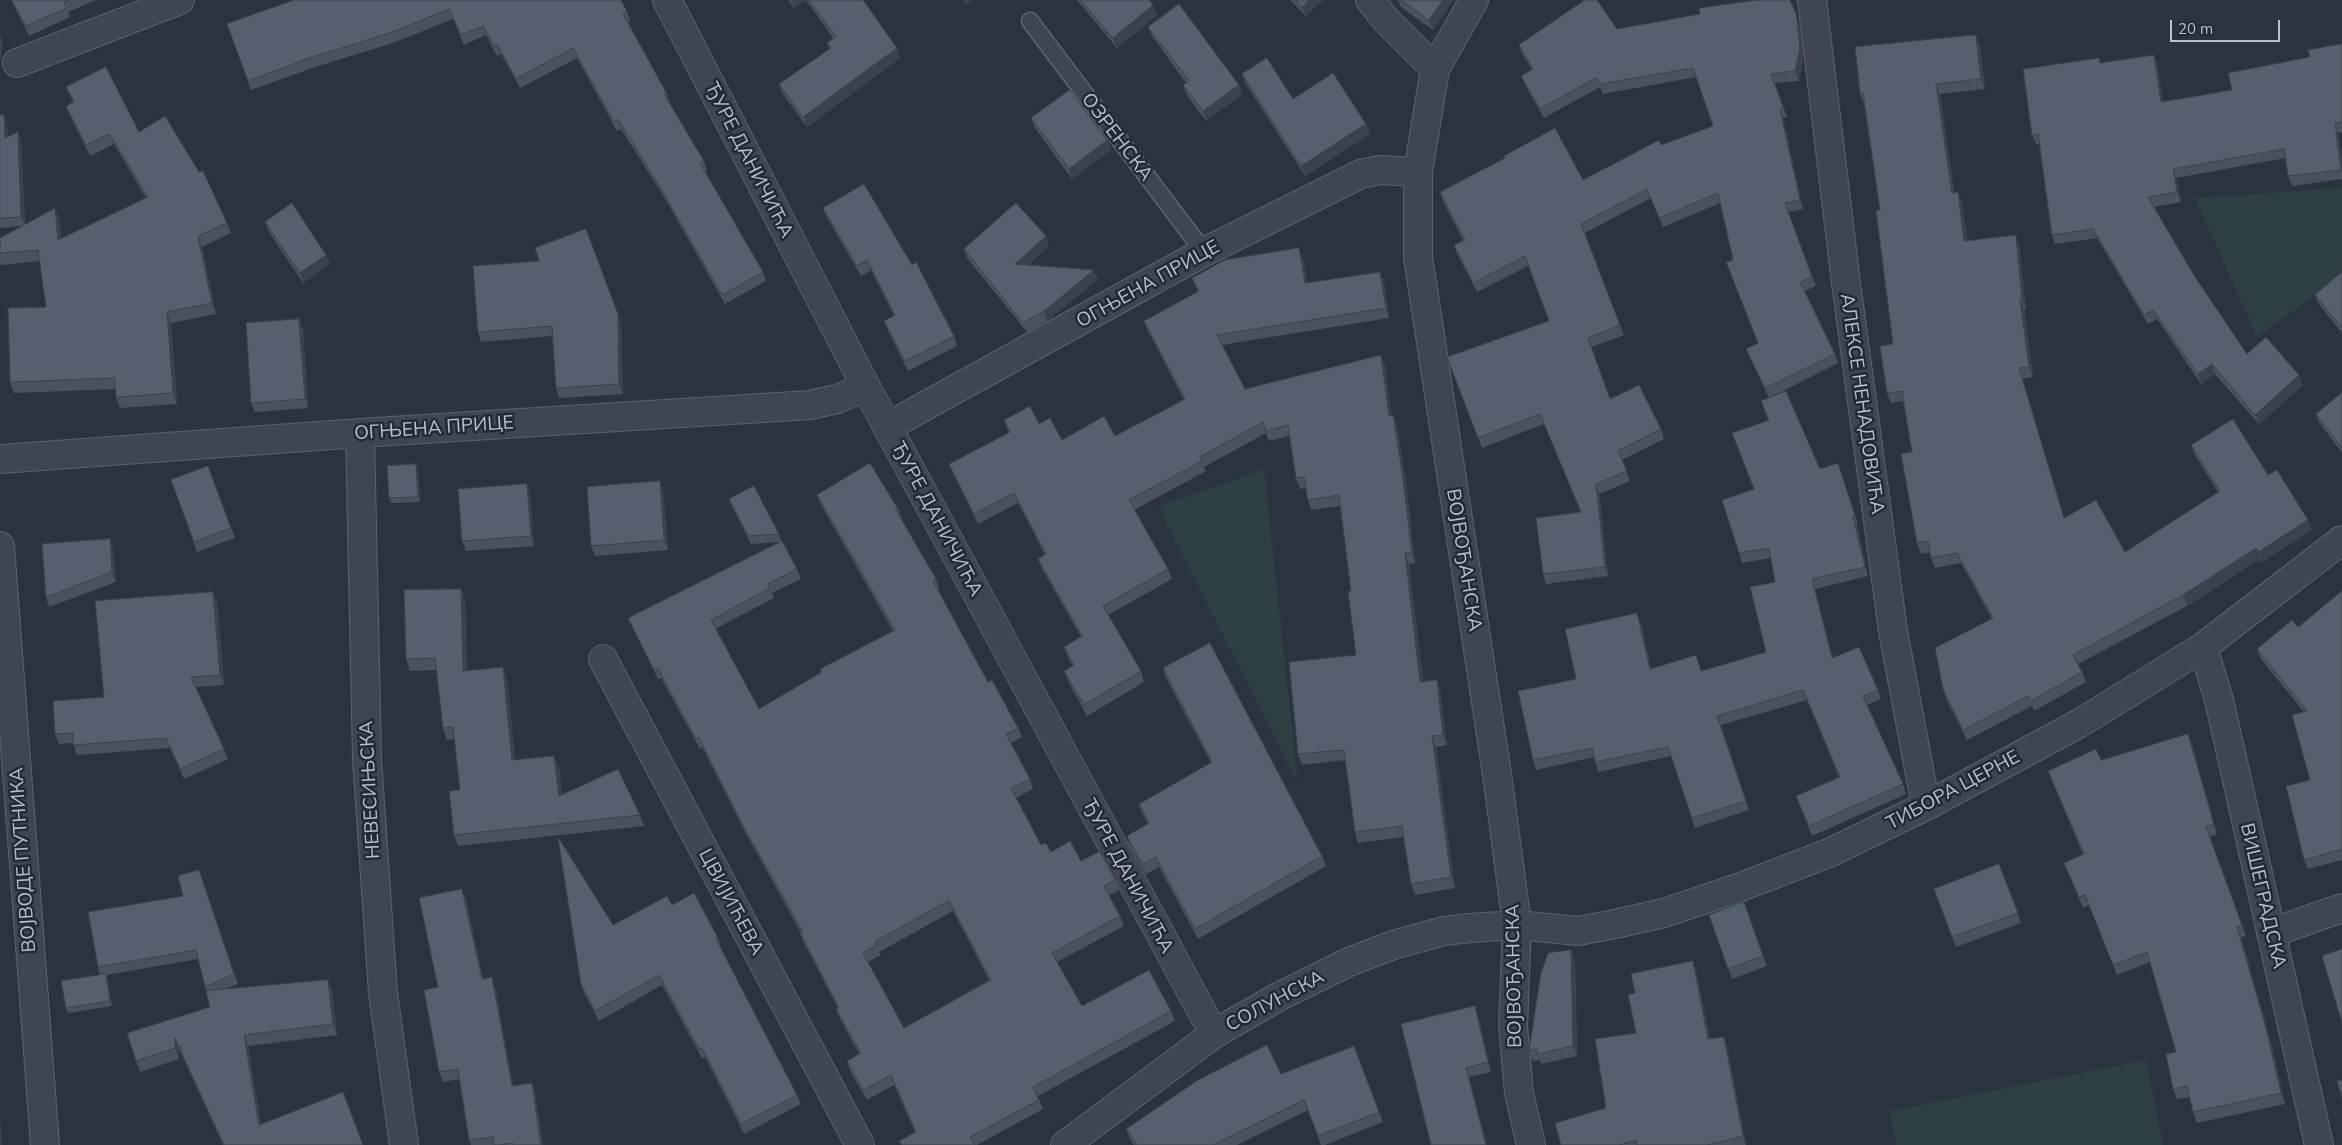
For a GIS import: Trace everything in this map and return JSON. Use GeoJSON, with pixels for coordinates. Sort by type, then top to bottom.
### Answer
{"type":"FeatureCollection","features":[{"type":"Feature","properties":{"kind":"street"},"geometry":{"type":"LineString","coordinates":[[17,64],[180,0]]}},
{"type":"Feature","properties":{"kind":"street","name":"ЂУРЕ ДАНИЧИЋА"},"geometry":{"type":"LineString","coordinates":[[667,0],[887,427],[1214,1034]]}},
{"type":"Feature","properties":{"kind":"street"},"geometry":{"type":"LineString","coordinates":[[1370,0],[1386,20],[1435,69],[1474,0]]}},
{"type":"Feature","properties":{"kind":"street","name":"АЛЕКСЕ НЕНАДОВИЋА"},"geometry":{"type":"LineString","coordinates":[[1812,0],[1846,283],[1893,631],[1926,806]]}},
{"type":"Feature","properties":{"kind":"street","name":"ВОЈВОЂАНСКА"},"geometry":{"type":"LineString","coordinates":[[1435,69],[1418,172],[1418,257],[1497,774],[1516,925],[1513,1026],[1519,1093],[1531,1145]]}},
{"type":"Feature","properties":{"kind":"street","name":"ОГЊЕНА ПРИЦЕ"},"geometry":{"type":"LineString","coordinates":[[887,427],[1204,252],[1361,174],[1380,170],[1418,172]]}},
{"type":"Feature","properties":{"kind":"street","name":"ОГЊЕНА ПРИЦЕ"},"geometry":{"type":"LineString","coordinates":[[0,459],[360,433],[810,404],[837,399],[866,387]]}},
{"type":"Feature","properties":{"kind":"street","name":"НЕВЕСИЊСКА"},"geometry":{"type":"LineString","coordinates":[[360,433],[367,759],[383,993],[404,1145]]}},
{"type":"Feature","properties":{"kind":"street","name":"ТИБОРА ЦЕРНЕ"},"geometry":{"type":"LineString","coordinates":[[1516,925],[1578,931],[1664,913],[1738,888],[1829,853],[1926,806],[2080,723],[2202,648],[2342,540]]}},
{"type":"Feature","properties":{"kind":"street","name":"ВОЈВОДЕ ПУТНИКА"},"geometry":{"type":"LineString","coordinates":[[0,546],[45,1145]]}},
{"type":"Feature","properties":{"kind":"street","name":"ВИШЕГРАДСКА"},"geometry":{"type":"LineString","coordinates":[[2202,648],[2219,700],[2319,1145]]}},
{"type":"Feature","properties":{"kind":"street","name":"ЦВИЈИЋЕВА"},"geometry":{"type":"LineString","coordinates":[[603,659],[860,1145]]}},
{"type":"Feature","properties":{"kind":"street"},"geometry":{"type":"LineString","coordinates":[[2271,933],[2342,908]]}},
{"type":"Feature","properties":{"kind":"street","name":"СОЛУНСКА"},"geometry":{"type":"LineString","coordinates":[[1064,1145],[1214,1034],[1278,997],[1350,962],[1393,945],[1444,932],[1516,925]]}},
{"type":"Feature","properties":{"kind":"lane","name":"ОЗРЕНСКА"},"geometry":{"type":"LineString","coordinates":[[1030,21],[1204,252]]}},
{"type":"Feature","properties":{"kind":"shaded area"},"geometry":{"type":"Polygon","coordinates":[[[2342,188],[2342,275],[2257,337],[2195,198],[2342,188]]]}},
{"type":"Feature","properties":{"kind":"shaded area"},"geometry":{"type":"Polygon","coordinates":[[[1264,469],[1298,783],[1158,507],[1264,469]]]}},
{"type":"Feature","properties":{"kind":"shaded area"},"geometry":{"type":"Polygon","coordinates":[[[2146,1060],[2163,1145],[1896,1145],[1890,1111],[2146,1060]]]}},
{"type":"Feature","properties":{"kind":"building"},"geometry":{"type":"Polygon","coordinates":[[[12,0],[69,0],[64,2],[67,8],[26,26],[12,0]]]}},
{"type":"Feature","properties":{"kind":"building"},"geometry":{"type":"Polygon","coordinates":[[[294,0],[621,0],[627,12],[623,14],[666,92],[664,94],[704,161],[700,163],[763,272],[722,295],[660,187],[618,119],[614,122],[573,48],[516,79],[497,44],[494,46],[483,26],[461,35],[449,9],[390,33],[312,57],[248,81],[227,24],[294,0]]]}},
{"type":"Feature","properties":{"kind":"building"},"geometry":{"type":"Polygon","coordinates":[[[809,0],[863,0],[897,48],[803,117],[779,84],[831,48],[827,43],[836,37],[809,0]]]}},
{"type":"Feature","properties":{"kind":"building"},"geometry":{"type":"Polygon","coordinates":[[[1081,0],[1149,0],[1153,5],[1113,38],[1081,0]]]}},
{"type":"Feature","properties":{"kind":"building"},"geometry":{"type":"Polygon","coordinates":[[[1296,0],[1309,0],[1302,7],[1296,0]]]}},
{"type":"Feature","properties":{"kind":"building"},"geometry":{"type":"Polygon","coordinates":[[[1401,0],[1443,0],[1429,20],[1401,0]]]}},
{"type":"Feature","properties":{"kind":"building"},"geometry":{"type":"Polygon","coordinates":[[[1585,0],[1597,0],[1617,29],[1700,14],[1699,8],[1757,0],[1790,0],[1796,13],[1800,48],[1795,71],[1771,74],[1783,107],[1780,109],[1800,200],[1785,203],[1812,277],[1800,282],[1835,354],[1765,388],[1746,349],[1758,343],[1726,262],[1733,260],[1718,193],[1659,218],[1647,189],[1581,224],[1620,325],[1588,338],[1610,399],[1639,385],[1661,429],[1618,451],[1627,471],[1596,484],[1605,567],[1543,574],[1536,518],[1581,512],[1540,414],[1478,438],[1447,357],[1549,321],[1525,256],[1473,283],[1454,245],[1465,240],[1440,192],[1505,158],[1504,156],[1555,128],[1583,180],[1659,140],[1661,145],[1713,126],[1693,68],[1600,84],[1596,78],[1540,109],[1521,76],[1533,69],[1519,45],[1585,0]]]}},
{"type":"Feature","properties":{"kind":"building"},"geometry":{"type":"Polygon","coordinates":[[[1179,4],[1239,85],[1203,111],[1183,85],[1189,81],[1148,27],[1179,4]]]}},
{"type":"Feature","properties":{"kind":"building"},"geometry":{"type":"Polygon","coordinates":[[[1976,35],[1981,79],[1936,84],[1952,193],[1958,192],[1964,241],[2016,235],[2022,299],[2020,299],[2029,367],[2019,368],[2064,518],[2096,500],[2125,552],[2220,491],[2191,445],[2233,419],[2268,475],[2277,470],[2308,520],[2258,552],[2256,548],[2183,595],[2073,655],[2082,672],[2031,701],[2028,696],[1963,730],[1943,689],[1935,648],[1993,618],[1957,553],[1931,558],[1928,541],[1917,543],[1901,454],[1912,452],[1902,391],[1887,393],[1880,346],[1893,344],[1876,211],[1880,210],[1863,93],[1860,93],[1855,47],[1976,35]]]}},
{"type":"Feature","properties":{"kind":"building"},"geometry":{"type":"Polygon","coordinates":[[[2342,44],[2342,122],[2335,123],[2341,170],[2288,176],[2284,149],[2173,169],[2177,192],[2148,197],[2195,277],[2247,354],[2266,337],[2299,375],[2255,415],[2212,364],[2198,374],[2153,310],[2144,315],[2093,229],[2052,235],[2038,134],[2032,135],[2023,69],[2099,58],[2100,63],[2154,55],[2161,102],[2232,90],[2228,73],[2310,57],[2308,50],[2342,44]]]}},
{"type":"Feature","properties":{"kind":"building"},"geometry":{"type":"Polygon","coordinates":[[[1267,58],[1293,99],[1333,73],[1366,124],[1301,166],[1242,74],[1267,58]]]}},
{"type":"Feature","properties":{"kind":"building"},"geometry":{"type":"Polygon","coordinates":[[[106,67],[139,132],[165,116],[199,172],[203,171],[227,223],[198,236],[212,303],[167,312],[173,393],[116,397],[115,378],[10,382],[8,308],[46,307],[38,250],[0,253],[0,238],[55,208],[58,240],[148,197],[110,134],[86,145],[66,106],[74,102],[66,87],[106,67]]]}},
{"type":"Feature","properties":{"kind":"building"},"geometry":{"type":"Polygon","coordinates":[[[1070,90],[1107,140],[1069,169],[1031,118],[1070,90]]]}},
{"type":"Feature","properties":{"kind":"building"},"geometry":{"type":"Polygon","coordinates":[[[0,115],[4,115],[5,138],[18,132],[21,217],[0,218],[0,115]]]}},
{"type":"Feature","properties":{"kind":"building"},"geometry":{"type":"Polygon","coordinates":[[[864,184],[912,265],[916,262],[954,336],[905,361],[884,321],[895,315],[867,260],[857,266],[823,208],[864,184]]]}},
{"type":"Feature","properties":{"kind":"building"},"geometry":{"type":"Polygon","coordinates":[[[292,203],[326,255],[300,273],[265,222],[292,203]]]}},
{"type":"Feature","properties":{"kind":"building"},"geometry":{"type":"Polygon","coordinates":[[[1016,203],[1046,236],[1015,264],[1094,270],[1044,311],[1023,323],[964,249],[1016,203]]]}},
{"type":"Feature","properties":{"kind":"building"},"geometry":{"type":"Polygon","coordinates":[[[586,229],[618,314],[619,384],[556,388],[552,326],[478,332],[473,266],[539,261],[535,248],[586,229]]]}},
{"type":"Feature","properties":{"kind":"building"},"geometry":{"type":"Polygon","coordinates":[[[1299,248],[1305,283],[1380,272],[1386,308],[1217,335],[1245,389],[1381,355],[1389,416],[1393,415],[1402,471],[1412,553],[1405,553],[1420,682],[1437,680],[1443,735],[1432,736],[1451,877],[1411,884],[1402,826],[1355,832],[1344,750],[1298,754],[1289,662],[1356,655],[1348,591],[1351,591],[1339,495],[1308,500],[1304,477],[1296,478],[1288,425],[1266,431],[1263,422],[1200,457],[1202,461],[1129,500],[1168,569],[1103,606],[1141,671],[1084,705],[1064,671],[1074,665],[1064,647],[1082,636],[1038,559],[1046,554],[1014,493],[974,514],[949,464],[1010,432],[1004,420],[1030,406],[1039,424],[1050,418],[1062,440],[1104,416],[1115,436],[1185,399],[1144,321],[1199,291],[1192,278],[1225,260],[1299,248]]]}},
{"type":"Feature","properties":{"kind":"building"},"geometry":{"type":"Polygon","coordinates":[[[2342,272],[2342,328],[2315,295],[2342,272]]]}},
{"type":"Feature","properties":{"kind":"building"},"geometry":{"type":"Polygon","coordinates":[[[299,319],[305,399],[251,403],[246,323],[299,319]]]}},
{"type":"Feature","properties":{"kind":"building"},"geometry":{"type":"Polygon","coordinates":[[[1786,391],[1820,469],[1838,463],[1855,515],[1853,516],[1865,567],[1812,579],[1832,658],[1859,647],[1878,690],[1863,696],[1903,784],[1809,826],[1796,796],[1840,777],[1803,690],[1717,716],[1746,801],[1692,818],[1668,747],[1595,762],[1592,748],[1533,760],[1518,691],[1576,679],[1565,629],[1637,613],[1650,669],[1696,655],[1701,671],[1766,652],[1750,587],[1775,582],[1769,548],[1739,553],[1722,500],[1754,489],[1732,433],[1769,420],[1761,401],[1786,391]]]}},
{"type":"Feature","properties":{"kind":"building"},"geometry":{"type":"Polygon","coordinates":[[[2342,393],[2342,448],[2316,414],[2342,393]]]}},
{"type":"Feature","properties":{"kind":"building"},"geometry":{"type":"Polygon","coordinates":[[[870,463],[898,509],[896,510],[936,579],[933,581],[988,682],[992,680],[1018,728],[1006,734],[1030,779],[1011,788],[1041,845],[1046,843],[1051,852],[1070,841],[1081,861],[1100,851],[1115,880],[1104,886],[1120,916],[1052,953],[1082,1006],[1149,970],[1171,1011],[1033,1087],[1039,1100],[970,1137],[975,1145],[902,1145],[899,1141],[916,1132],[891,1075],[863,1090],[847,1061],[861,1053],[836,1009],[839,1008],[800,933],[803,932],[741,822],[699,738],[696,739],[658,668],[654,670],[628,618],[782,541],[797,569],[768,584],[770,588],[711,620],[759,709],[822,672],[820,669],[895,630],[817,495],[870,463]],[[949,901],[875,942],[877,945],[863,953],[904,1028],[991,980],[949,901]]]}},
{"type":"Feature","properties":{"kind":"building"},"geometry":{"type":"Polygon","coordinates":[[[416,464],[418,497],[389,498],[387,466],[416,464]]]}},
{"type":"Feature","properties":{"kind":"building"},"geometry":{"type":"Polygon","coordinates":[[[208,466],[231,528],[194,542],[171,480],[208,466]]]}},
{"type":"Feature","properties":{"kind":"building"},"geometry":{"type":"Polygon","coordinates":[[[660,481],[664,540],[591,546],[587,487],[660,481]]]}},
{"type":"Feature","properties":{"kind":"building"},"geometry":{"type":"Polygon","coordinates":[[[527,484],[531,536],[462,541],[458,489],[527,484]]]}},
{"type":"Feature","properties":{"kind":"building"},"geometry":{"type":"Polygon","coordinates":[[[754,486],[779,534],[748,536],[729,499],[754,486]]]}},
{"type":"Feature","properties":{"kind":"building"},"geometry":{"type":"Polygon","coordinates":[[[110,539],[112,572],[46,597],[42,544],[110,539]]]}},
{"type":"Feature","properties":{"kind":"building"},"geometry":{"type":"Polygon","coordinates":[[[461,589],[463,671],[503,667],[512,760],[554,756],[559,796],[618,769],[640,815],[454,835],[449,791],[460,790],[453,727],[443,728],[435,658],[406,659],[404,590],[461,589]]]}},
{"type":"Feature","properties":{"kind":"building"},"geometry":{"type":"Polygon","coordinates":[[[2342,591],[2342,849],[2304,860],[2286,786],[2310,780],[2292,715],[2307,711],[2257,649],[2292,620],[2298,627],[2342,591]]]}},
{"type":"Feature","properties":{"kind":"building"},"geometry":{"type":"Polygon","coordinates":[[[213,592],[220,675],[191,677],[224,749],[180,769],[166,738],[73,745],[73,733],[55,734],[53,701],[104,697],[95,601],[213,592]]]}},
{"type":"Feature","properties":{"kind":"building"},"geometry":{"type":"Polygon","coordinates":[[[1210,643],[1322,856],[1195,929],[1156,857],[1142,864],[1127,836],[1149,823],[1139,804],[1212,762],[1163,668],[1210,643]]]}},
{"type":"Feature","properties":{"kind":"building"},"geometry":{"type":"Polygon","coordinates":[[[2188,734],[2214,824],[2206,827],[2242,925],[2237,927],[2266,1028],[2281,1093],[2193,1112],[2187,1086],[2173,1089],[2166,1054],[2176,1052],[2147,952],[2113,965],[2085,895],[2079,897],[2064,863],[2084,854],[2048,771],[2096,749],[2101,760],[2188,734]]]}},
{"type":"Feature","properties":{"kind":"building"},"geometry":{"type":"Polygon","coordinates":[[[558,837],[613,925],[667,896],[672,905],[694,893],[797,1095],[741,1124],[702,1048],[699,1049],[659,975],[595,1011],[581,984],[558,837]]]}},
{"type":"Feature","properties":{"kind":"building"},"geometry":{"type":"Polygon","coordinates":[[[1999,864],[2018,913],[1952,937],[1934,889],[1999,864]]]}},
{"type":"Feature","properties":{"kind":"building"},"geometry":{"type":"Polygon","coordinates":[[[199,870],[234,974],[205,987],[196,950],[98,967],[88,912],[183,896],[178,876],[199,870]]]}},
{"type":"Feature","properties":{"kind":"building"},"geometry":{"type":"Polygon","coordinates":[[[462,889],[482,979],[492,977],[512,1086],[532,1083],[541,1145],[513,1145],[513,1143],[494,1145],[493,1137],[469,1140],[458,1069],[439,1072],[424,990],[438,987],[419,898],[462,889]]]}},
{"type":"Feature","properties":{"kind":"building"},"geometry":{"type":"Polygon","coordinates":[[[1744,902],[1763,956],[1728,969],[1709,915],[1744,902]]]}},
{"type":"Feature","properties":{"kind":"building"},"geometry":{"type":"Polygon","coordinates":[[[2342,949],[2342,1023],[2322,956],[2342,949]]]}},
{"type":"Feature","properties":{"kind":"building"},"geometry":{"type":"Polygon","coordinates":[[[1571,950],[1573,1046],[1537,1054],[1537,1049],[1529,1051],[1541,973],[1548,953],[1571,950]]]}},
{"type":"Feature","properties":{"kind":"building"},"geometry":{"type":"Polygon","coordinates":[[[1693,961],[1708,1039],[1724,1037],[1743,1136],[1707,1145],[1637,1145],[1636,1140],[1619,1145],[1561,1145],[1555,1123],[1606,1108],[1595,1039],[1636,1033],[1628,995],[1635,993],[1631,974],[1693,961]]]}},
{"type":"Feature","properties":{"kind":"building"},"geometry":{"type":"Polygon","coordinates":[[[106,974],[110,1001],[66,1008],[61,981],[106,974]]]}},
{"type":"Feature","properties":{"kind":"building"},"geometry":{"type":"Polygon","coordinates":[[[328,980],[333,1024],[244,1035],[259,1125],[343,1092],[363,1145],[224,1145],[182,1054],[181,1046],[179,1047],[175,1038],[175,1048],[136,1061],[127,1033],[210,1007],[206,991],[328,980]]]}},
{"type":"Feature","properties":{"kind":"building"},"geometry":{"type":"Polygon","coordinates":[[[1475,1006],[1488,1062],[1466,1068],[1486,1145],[1431,1145],[1401,1024],[1475,1006]]]}},
{"type":"Feature","properties":{"kind":"building"},"geometry":{"type":"Polygon","coordinates":[[[1267,1045],[1281,1074],[1354,1046],[1379,1112],[1318,1136],[1304,1100],[1213,1145],[1135,1145],[1137,1144],[1126,1129],[1198,1080],[1267,1045]]]}},
{"type":"Feature","properties":{"kind":"building"},"geometry":{"type":"Polygon","coordinates":[[[2342,1080],[2342,1098],[2337,1081],[2342,1080]]]}}]}
